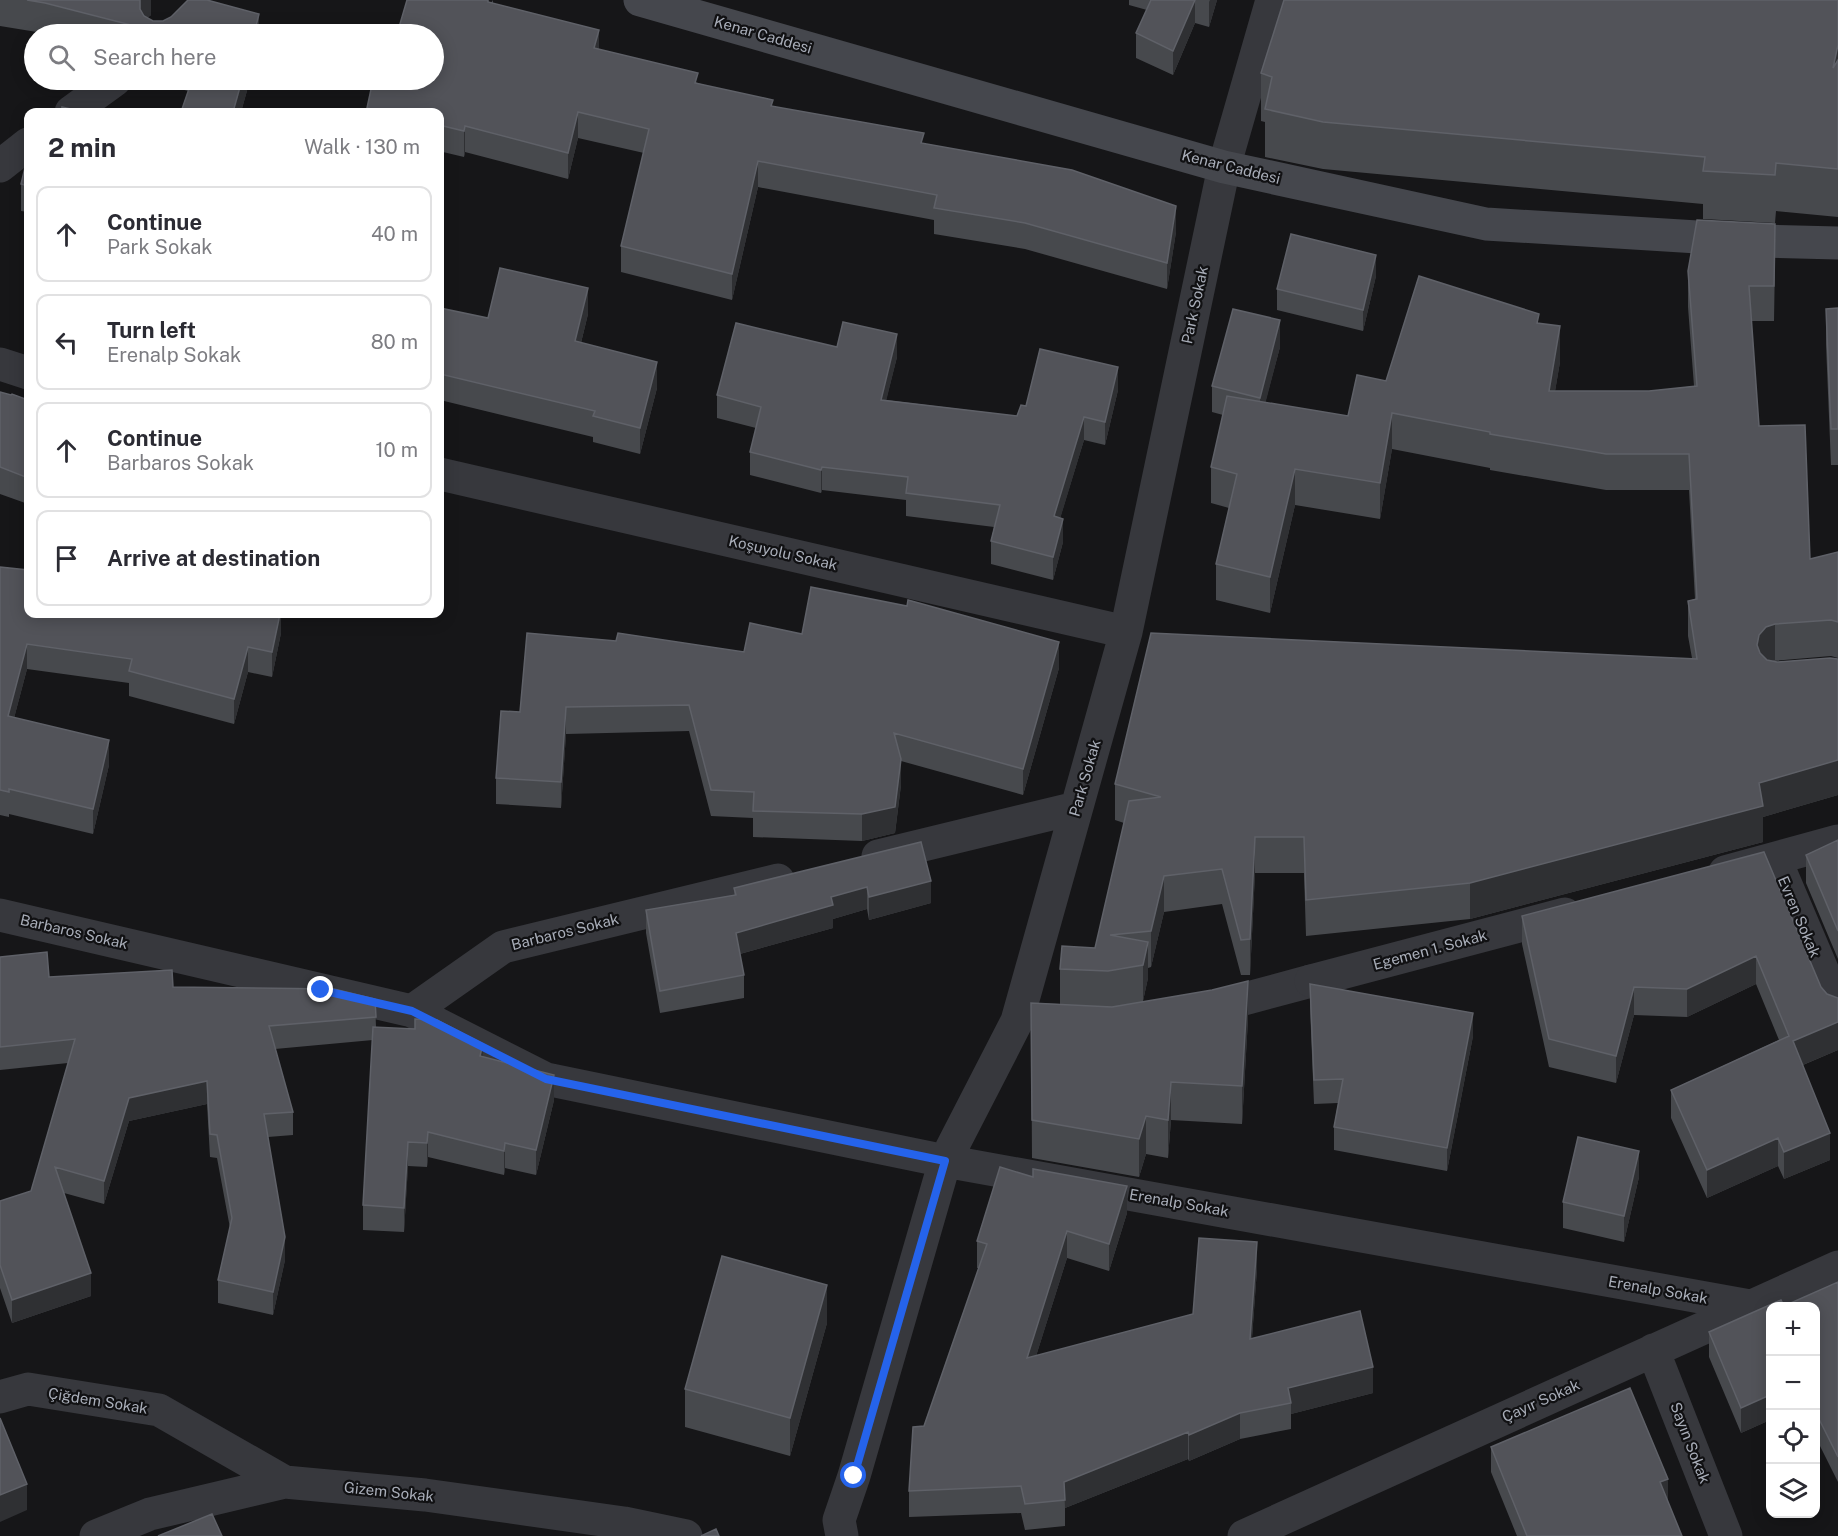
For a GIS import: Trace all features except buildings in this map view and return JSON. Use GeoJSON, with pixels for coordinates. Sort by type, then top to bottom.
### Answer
{"type":"FeatureCollection","features":[{"type":"Feature","properties":{"kind":"main road","name":"Kenar Caddesi"},"geometry":{"type":"LineString","coordinates":[[640,0],[1224,167],[1486,224],[1762,241],[1838,243]]}},
{"type":"Feature","properties":{"kind":"street","name":"Park Sokak"},"geometry":{"type":"LineString","coordinates":[[842,1536],[839,1520],[861,1453],[945,1161],[1017,1021],[1126,632],[1224,167],[1272,0]]}},
{"type":"Feature","properties":{"kind":"street"},"geometry":{"type":"LineString","coordinates":[[76,108],[101,90]]}},
{"type":"Feature","properties":{"kind":"street"},"geometry":{"type":"LineString","coordinates":[[0,166],[24,147]]}},
{"type":"Feature","properties":{"kind":"street"},"geometry":{"type":"LineString","coordinates":[[0,364],[24,372]]}},
{"type":"Feature","properties":{"kind":"street","name":"Koşuyolu Sokak"},"geometry":{"type":"LineString","coordinates":[[444,475],[1126,632]]}},
{"type":"Feature","properties":{"kind":"street"},"geometry":{"type":"LineString","coordinates":[[847,864],[1076,808]]}},
{"type":"Feature","properties":{"kind":"street"},"geometry":{"type":"LineString","coordinates":[[1694,880],[1838,841]]}},
{"type":"Feature","properties":{"kind":"street","name":"Evren Sokak"},"geometry":{"type":"LineString","coordinates":[[1775,859],[1838,1007]]}},
{"type":"Feature","properties":{"kind":"street","name":"Barbaros Sokak"},"geometry":{"type":"LineString","coordinates":[[0,915],[412,1011],[503,947],[801,875]]}},
{"type":"Feature","properties":{"kind":"street","name":"Egemen 1. Sokak"},"geometry":{"type":"LineString","coordinates":[[1176,1015],[1209,1009],[1589,908]]}},
{"type":"Feature","properties":{"kind":"street","name":"Erenalp Sokak"},"geometry":{"type":"LineString","coordinates":[[412,1011],[546,1079],[945,1161],[1750,1306]]}},
{"type":"Feature","properties":{"kind":"street"},"geometry":{"type":"LineString","coordinates":[[1017,1021],[1051,1023]]}},
{"type":"Feature","properties":{"kind":"street","name":"Çayır Sokak"},"geometry":{"type":"LineString","coordinates":[[1244,1536],[1838,1267]]}},
{"type":"Feature","properties":{"kind":"street","name":"Sayın Sokak"},"geometry":{"type":"LineString","coordinates":[[1653,1350],[1726,1536]]}},
{"type":"Feature","properties":{"kind":"street","name":"Çiğdem Sokak"},"geometry":{"type":"LineString","coordinates":[[0,1397],[28,1389],[159,1410],[285,1482]]}},
{"type":"Feature","properties":{"kind":"street","name":"Gizem Sokak"},"geometry":{"type":"LineString","coordinates":[[96,1536],[150,1514],[285,1482],[425,1495],[624,1523],[686,1536]]}},
{"type":"Feature","properties":{"kind":"route"},"geometry":{"type":"LineString","coordinates":[[321,990],[412,1011],[546,1079],[945,1161],[854,1476]]}}]}
